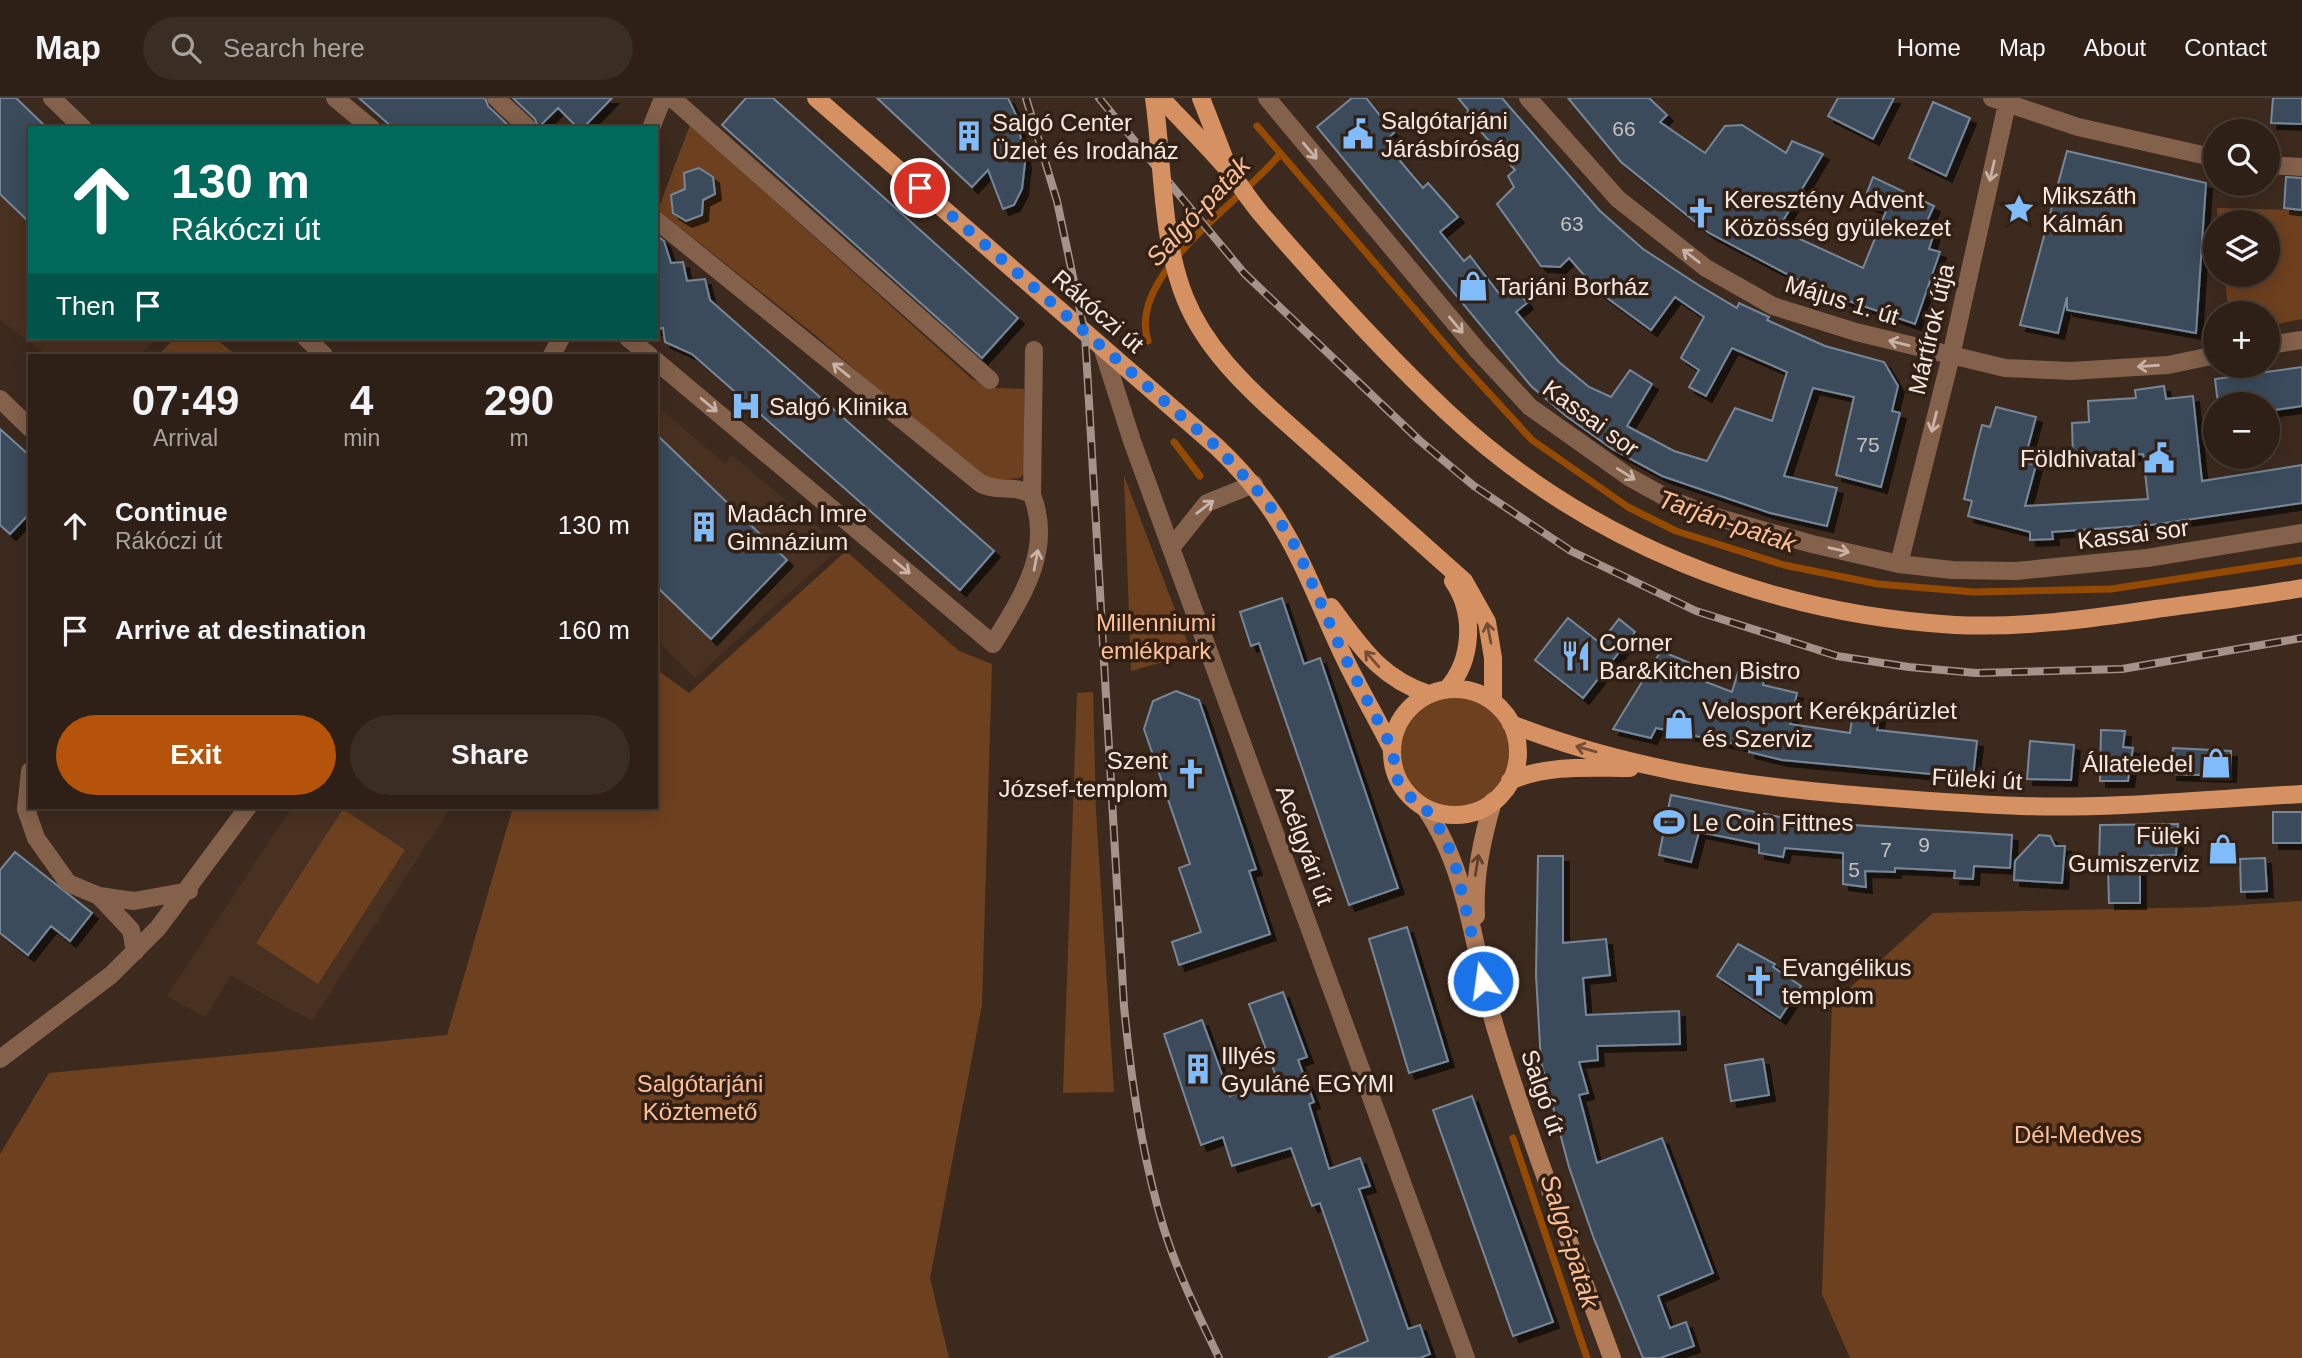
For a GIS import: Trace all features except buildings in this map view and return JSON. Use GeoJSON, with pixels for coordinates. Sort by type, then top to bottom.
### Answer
{"type":"FeatureCollection","features":[{"type":"Feature","properties":{"kind":"main road","name":"Rákóczi út"},"geometry":{"type":"LineString","coordinates":[[816,98],[1217,447],[1254,484],[1297,549],[1316,588]]}},
{"type":"Feature","properties":{"kind":"main road"},"geometry":{"type":"LineString","coordinates":[[1154,98],[1167,222],[1185,298],[1226,363],[1282,418],[1464,581],[1482,609],[1491,642],[1493,701]]}},
{"type":"Feature","properties":{"kind":"main road"},"geometry":{"type":"LineString","coordinates":[[1161,98],[1229,171],[1260,213],[1446,411],[1522,476],[1589,518],[1655,553],[1720,579],[1805,602],[1956,625],[2053,623],[2302,588]]}},
{"type":"Feature","properties":{"kind":"main road"},"geometry":{"type":"LineString","coordinates":[[1201,98],[1229,171]]}},
{"type":"Feature","properties":{"kind":"main road"},"geometry":{"type":"LineString","coordinates":[[1430,549],[1460,593],[1468,617],[1465,653],[1458,674],[1447,689]]}},
{"type":"Feature","properties":{"kind":"main road"},"geometry":{"type":"LineString","coordinates":[[1316,588],[1375,664],[1410,689],[1428,694]]}},
{"type":"Feature","properties":{"kind":"main road"},"geometry":{"type":"LineString","coordinates":[[1316,588],[1343,654],[1392,748]]}},
{"type":"Feature","properties":{"kind":"main road"},"geometry":{"type":"LineString","coordinates":[[1447,689],[1474,691],[1493,701],[1511,724],[1518,756],[1510,781],[1493,801],[1466,815],[1445,815],[1425,808],[1409,796],[1397,779],[1392,748],[1393,737],[1401,718],[1414,702],[1428,694],[1447,689]]}},
{"type":"Feature","properties":{"kind":"main road"},"geometry":{"type":"LineString","coordinates":[[1511,724],[1651,768]]}},
{"type":"Feature","properties":{"kind":"main road"},"geometry":{"type":"LineString","coordinates":[[1510,781],[1571,768],[1651,768]]}},
{"type":"Feature","properties":{"kind":"main road","name":"Füleki út"},"geometry":{"type":"LineString","coordinates":[[1651,768],[1811,791],[2023,806],[2095,806],[2302,794]]}},
{"type":"Feature","properties":{"kind":"main road"},"geometry":{"type":"LineString","coordinates":[[1477,958],[1474,882],[1493,801]]}},
{"type":"Feature","properties":{"kind":"main road"},"geometry":{"type":"LineString","coordinates":[[1425,808],[1445,837],[1456,868],[1477,958]]}},
{"type":"Feature","properties":{"kind":"main road","name":"Salgó út"},"geometry":{"type":"LineString","coordinates":[[1477,958],[1520,1104],[1612,1358]]}},
{"type":"Feature","properties":{"kind":"street"},"geometry":{"type":"LineString","coordinates":[[52,98],[81,126]]}},
{"type":"Feature","properties":{"kind":"street"},"geometry":{"type":"LineString","coordinates":[[335,98],[369,126]]}},
{"type":"Feature","properties":{"kind":"street"},"geometry":{"type":"LineString","coordinates":[[496,98],[526,126]]}},
{"type":"Feature","properties":{"kind":"street"},"geometry":{"type":"LineString","coordinates":[[652,126],[663,98]]}},
{"type":"Feature","properties":{"kind":"street"},"geometry":{"type":"LineString","coordinates":[[672,98],[990,380]]}},
{"type":"Feature","properties":{"kind":"street","name":"Május 1. út"},"geometry":{"type":"LineString","coordinates":[[1528,98],[1618,199],[1706,268],[1773,306],[1856,332],[2005,368],[2071,371],[2168,365],[2203,358]]}},
{"type":"Feature","properties":{"kind":"street","name":"Kassai sor"},"geometry":{"type":"LineString","coordinates":[[1274,101],[1478,351],[1530,407],[1557,429],[1629,477],[1667,498],[1709,515],[1812,544],[1899,564],[1952,570],[2016,572],[2147,558],[2302,533]]}},
{"type":"Feature","properties":{"kind":"street"},"geometry":{"type":"LineString","coordinates":[[2000,101],[2128,140],[2203,155]]}},
{"type":"Feature","properties":{"kind":"street","name":"Mártírok útja"},"geometry":{"type":"LineString","coordinates":[[1899,564],[1951,356],[2000,101]]}},
{"type":"Feature","properties":{"kind":"street"},"geometry":{"type":"LineString","coordinates":[[2280,166],[2302,167]]}},
{"type":"Feature","properties":{"kind":"street"},"geometry":{"type":"LineString","coordinates":[[658,222],[980,483],[990,488],[1021,489],[1032,495]]}},
{"type":"Feature","properties":{"kind":"street"},"geometry":{"type":"LineString","coordinates":[[308,340],[323,354]]}},
{"type":"Feature","properties":{"kind":"street"},"geometry":{"type":"LineString","coordinates":[[630,340],[648,354]]}},
{"type":"Feature","properties":{"kind":"street"},"geometry":{"type":"LineString","coordinates":[[2280,343],[2302,340]]}},
{"type":"Feature","properties":{"kind":"street","name":"Acélgyári út"},"geometry":{"type":"LineString","coordinates":[[1102,347],[1171,548],[1466,1358]]}},
{"type":"Feature","properties":{"kind":"street"},"geometry":{"type":"LineString","coordinates":[[658,363],[993,644],[1030,582],[1038,559],[1036,512],[1032,495],[1034,349]]}},
{"type":"Feature","properties":{"kind":"street"},"geometry":{"type":"LineString","coordinates":[[0,399],[28,426]]}},
{"type":"Feature","properties":{"kind":"street"},"geometry":{"type":"LineString","coordinates":[[1171,548],[1207,503],[1254,484]]}},
{"type":"Feature","properties":{"kind":"street"},"geometry":{"type":"LineString","coordinates":[[28,790],[26,809],[36,838],[68,883],[99,896],[134,901],[189,891]]}},
{"type":"Feature","properties":{"kind":"street"},"geometry":{"type":"LineString","coordinates":[[0,1059],[111,975],[135,952],[189,891],[247,809]]}},
{"type":"Feature","properties":{"kind":"street"},"geometry":{"type":"LineString","coordinates":[[99,896],[131,930],[135,952]]}},
{"type":"Feature","properties":{"kind":"shaded area"},"geometry":{"type":"Polygon","coordinates":[[[0,98],[16,98],[45,126],[28,126],[28,340],[155,340],[141,354],[46,354],[0,320],[0,98]]]}},
{"type":"Feature","properties":{"kind":"shaded area"},"geometry":{"type":"Polygon","coordinates":[[[658,407],[725,464],[732,455],[846,551],[832,555],[695,678],[658,641],[658,407]]]}},
{"type":"Feature","properties":{"kind":"shaded area"},"geometry":{"type":"Polygon","coordinates":[[[291,809],[450,809],[312,1021],[231,976],[205,1017],[167,996],[291,809]]]}},
{"type":"Feature","properties":{"kind":"green space"},"geometry":{"type":"Polygon","coordinates":[[[690,125],[972,379],[996,388],[1024,389],[1024,473],[1020,478],[994,480],[976,474],[815,335],[658,210],[690,125]]]}},
{"type":"Feature","properties":{"kind":"green space"},"geometry":{"type":"Polygon","coordinates":[[[2217,208],[2302,210],[2302,319],[2280,324],[2280,301],[2227,301],[2226,287],[2280,287],[2280,210],[2217,208]]]}},
{"type":"Feature","properties":{"kind":"green space"},"geometry":{"type":"Polygon","coordinates":[[[173,340],[217,340],[235,354],[159,354],[173,340]]]}},
{"type":"Feature","properties":{"kind":"green space","name":"Millenniumi emlékpark"},"geometry":{"type":"Polygon","coordinates":[[[1124,476],[1192,654],[1131,671],[1124,476]]]}},
{"type":"Feature","properties":{"kind":"green space","name":"Salgótarjáni Köztemető"},"geometry":{"type":"Polygon","coordinates":[[[846,551],[959,651],[992,664],[982,1005],[930,1278],[949,1358],[0,1358],[0,1154],[49,1073],[447,1035],[512,809],[658,809],[658,670],[689,693],[846,551]]]}},
{"type":"Feature","properties":{"kind":"green space"},"geometry":{"type":"Polygon","coordinates":[[[1455,689],[1479,694],[1500,707],[1513,728],[1518,752],[1513,776],[1500,797],[1479,810],[1455,815],[1431,810],[1410,797],[1397,776],[1392,752],[1397,728],[1410,707],[1431,694],[1455,689]]]}},
{"type":"Feature","properties":{"kind":"green space"},"geometry":{"type":"Polygon","coordinates":[[[1093,692],[1096,812],[1114,1092],[1063,1093],[1077,693],[1093,692]]]}},
{"type":"Feature","properties":{"kind":"green space"},"geometry":{"type":"Polygon","coordinates":[[[343,809],[405,850],[318,984],[256,943],[343,809]]]}},
{"type":"Feature","properties":{"kind":"green space","name":"Dél-Medves"},"geometry":{"type":"Polygon","coordinates":[[[2302,901],[2302,1358],[1850,1358],[1822,1294],[1832,1004],[1933,913],[2208,907],[2302,901]]]}},
{"type":"Feature","properties":{"kind":"waterway","name":"Tarján-patak"},"geometry":{"type":"LineString","coordinates":[[1257,126],[1455,356],[1532,440],[1628,507],[1676,531],[1784,565],[1878,584],[1974,592],[2111,589],[2302,560]]}},
{"type":"Feature","properties":{"kind":"waterway","name":"Salgó-patak"},"geometry":{"type":"LineString","coordinates":[[1148,341],[1146,316],[1154,290],[1171,265],[1192,240],[1280,154]]}},
{"type":"Feature","properties":{"kind":"waterway","name":"Salgó-patak"},"geometry":{"type":"LineString","coordinates":[[1174,442],[1200,476]]}},
{"type":"Feature","properties":{"kind":"waterway","name":"Salgó-patak"},"geometry":{"type":"LineString","coordinates":[[1513,1138],[1587,1358]]}},
{"type":"Feature","properties":{"kind":"railway"},"geometry":{"type":"LineString","coordinates":[[1026,98],[1057,201],[1085,334],[1124,1006],[1134,1090],[1149,1175],[1164,1229],[1182,1279],[1219,1358]]}},
{"type":"Feature","properties":{"kind":"railway"},"geometry":{"type":"LineString","coordinates":[[1099,98],[1244,273],[1419,440],[1474,486],[1571,551],[1696,611],[1837,656],[1909,667],[1976,673],[2122,669],[2302,638]]}},
{"type":"Feature","properties":{"kind":"place","name":"Salgótarjáni Járásbíróság"},"geometry":{"type":"Point","coordinates":[1358,134]}},
{"type":"Feature","properties":{"kind":"place","name":"Salgó Center Üzlet és Irodaház"},"geometry":{"type":"Point","coordinates":[969,136]}},
{"type":"Feature","properties":{"kind":"place","name":"Mikszáth Kálmán"},"geometry":{"type":"Point","coordinates":[2019,209]}},
{"type":"Feature","properties":{"kind":"place","name":"Keresztény Advent Közösség gyülekezet"},"geometry":{"type":"Point","coordinates":[1701,213]}},
{"type":"Feature","properties":{"kind":"place","name":"Tarjáni Borház"},"geometry":{"type":"Point","coordinates":[1473,286]}},
{"type":"Feature","properties":{"kind":"place","name":"Salgó Klinika"},"geometry":{"type":"Point","coordinates":[746,406]}},
{"type":"Feature","properties":{"kind":"place","name":"Földhivatal"},"geometry":{"type":"Point","coordinates":[2159,458]}},
{"type":"Feature","properties":{"kind":"place","name":"Madách Imre Gimnázium"},"geometry":{"type":"Point","coordinates":[704,527]}},
{"type":"Feature","properties":{"kind":"place","name":"Corner Bar&Kitchen Bistro"},"geometry":{"type":"Point","coordinates":[1576,656]}},
{"type":"Feature","properties":{"kind":"place","name":"Velosport Kerékpárüzlet és Szerviz"},"geometry":{"type":"Point","coordinates":[1679,724]}},
{"type":"Feature","properties":{"kind":"place","name":"Állateledel"},"geometry":{"type":"Point","coordinates":[2216,763]}},
{"type":"Feature","properties":{"kind":"place","name":"Szent József-templom"},"geometry":{"type":"Point","coordinates":[1191,774]}},
{"type":"Feature","properties":{"kind":"place","name":"Le Coin Fittnes"},"geometry":{"type":"Point","coordinates":[1669,822]}},
{"type":"Feature","properties":{"kind":"place","name":"Füleki Gumiszerviz"},"geometry":{"type":"Point","coordinates":[2223,849]}},
{"type":"Feature","properties":{"kind":"place","name":"Evangélikus templom"},"geometry":{"type":"Point","coordinates":[1759,981]}},
{"type":"Feature","properties":{"kind":"place","name":"Illyés Gyuláné EGYMI"},"geometry":{"type":"Point","coordinates":[1198,1069]}},
{"type":"Feature","properties":{"kind":"route"},"geometry":{"type":"LineString","coordinates":[[920,188],[1217,447],[1266,500],[1297,549],[1343,654],[1392,748],[1391,758],[1397,779],[1409,796],[1425,808],[1445,837],[1456,868],[1483,981]]}}]}
